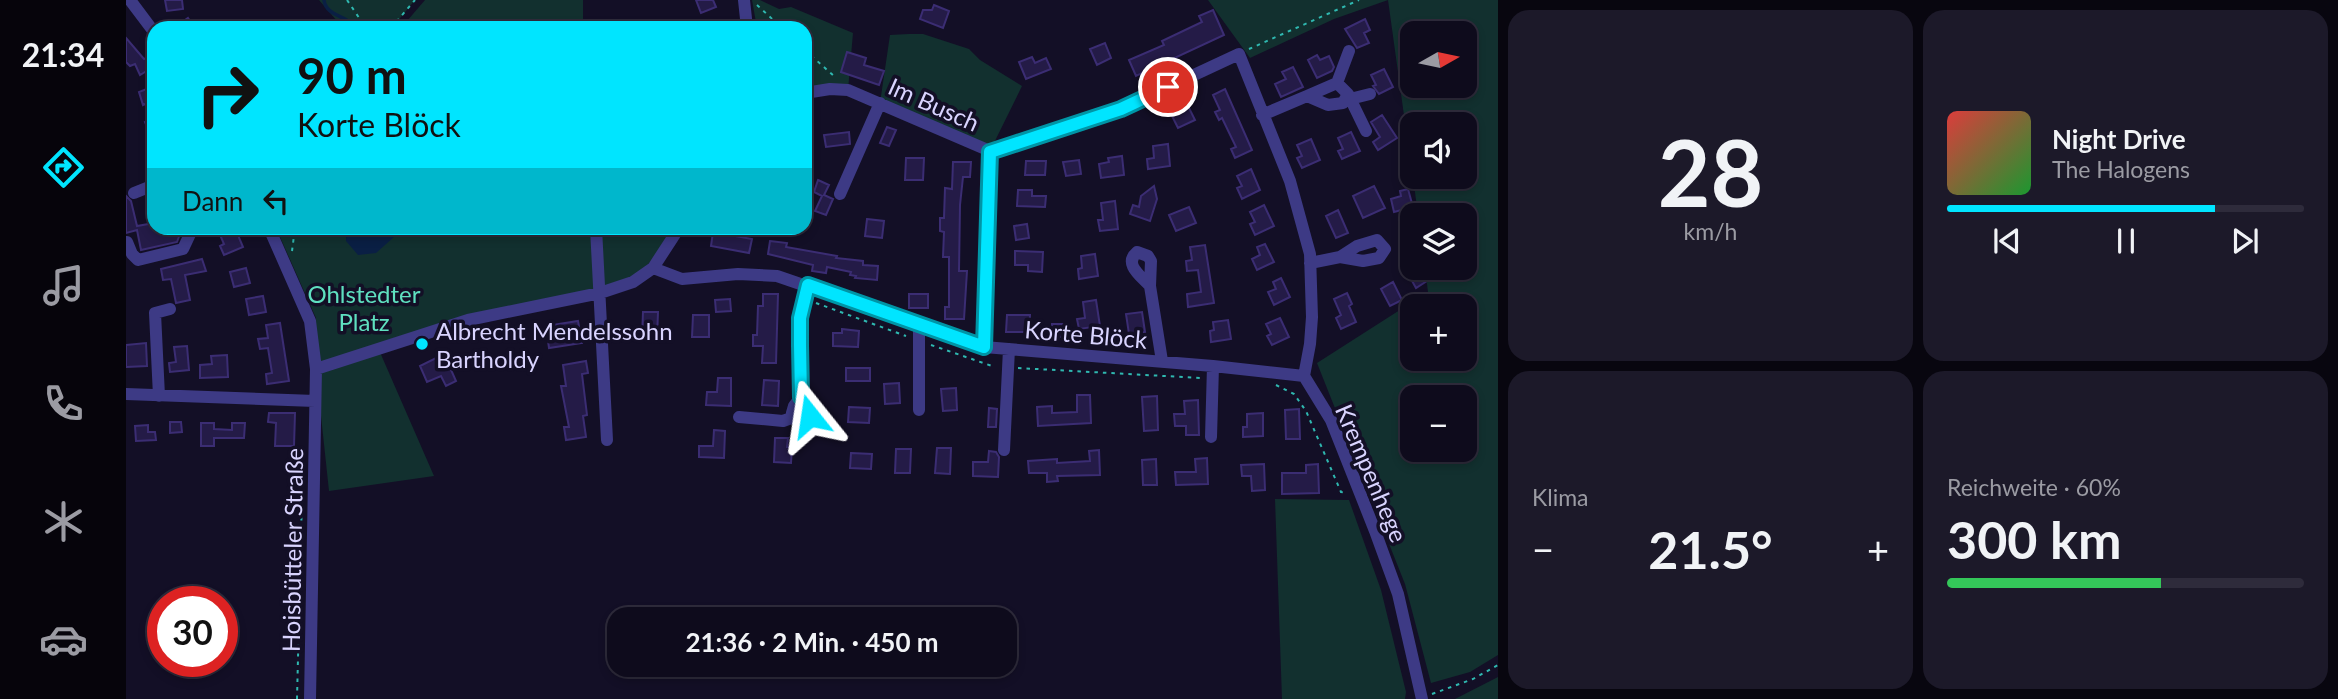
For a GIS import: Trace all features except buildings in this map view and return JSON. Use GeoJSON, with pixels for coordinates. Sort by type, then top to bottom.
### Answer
{"type":"FeatureCollection","features":[{"type":"Feature","properties":{"kind":"street"},"geometry":{"type":"LineString","coordinates":[[130,0],[147,23]]}},
{"type":"Feature","properties":{"kind":"street"},"geometry":{"type":"LineString","coordinates":[[744,0],[746,21]]}},
{"type":"Feature","properties":{"kind":"street"},"geometry":{"type":"LineString","coordinates":[[1262,115],[1336,83],[1349,51]]}},
{"type":"Feature","properties":{"kind":"street"},"geometry":{"type":"LineString","coordinates":[[1239,54],[1290,181],[1310,254],[1312,317],[1304,376]]}},
{"type":"Feature","properties":{"kind":"street","name":"Im Busch"},"geometry":{"type":"LineString","coordinates":[[812,92],[848,90],[990,152],[1121,109],[1239,54]]}},
{"type":"Feature","properties":{"kind":"street"},"geometry":{"type":"LineString","coordinates":[[1336,83],[1349,97],[1366,131]]}},
{"type":"Feature","properties":{"kind":"street"},"geometry":{"type":"LineString","coordinates":[[1307,96],[1328,105],[1343,103],[1349,97],[1370,94]]}},
{"type":"Feature","properties":{"kind":"street"},"geometry":{"type":"LineString","coordinates":[[840,194],[880,103]]}},
{"type":"Feature","properties":{"kind":"street"},"geometry":{"type":"LineString","coordinates":[[984,347],[990,152]]}},
{"type":"Feature","properties":{"kind":"street"},"geometry":{"type":"LineString","coordinates":[[134,193],[147,188]]}},
{"type":"Feature","properties":{"kind":"street"},"geometry":{"type":"LineString","coordinates":[[127,242],[138,260],[183,249],[190,235]]}},
{"type":"Feature","properties":{"kind":"street"},"geometry":{"type":"LineString","coordinates":[[126,394],[315,401],[316,369],[310,321],[272,235]]}},
{"type":"Feature","properties":{"kind":"street"},"geometry":{"type":"LineString","coordinates":[[596,235],[607,440]]}},
{"type":"Feature","properties":{"kind":"street"},"geometry":{"type":"LineString","coordinates":[[316,369],[468,320],[600,293],[633,282],[653,268],[674,235]]}},
{"type":"Feature","properties":{"kind":"street"},"geometry":{"type":"LineString","coordinates":[[1310,263],[1340,257]]}},
{"type":"Feature","properties":{"kind":"street","name":"Korte Blöck"},"geometry":{"type":"LineString","coordinates":[[653,268],[682,279],[738,274],[777,276],[806,291],[919,324],[984,347],[1161,362],[1213,372],[1304,376]]}},
{"type":"Feature","properties":{"kind":"street","name":"Korte Blöck"},"geometry":{"type":"LineString","coordinates":[[1150,286],[1161,362]]}},
{"type":"Feature","properties":{"kind":"street"},"geometry":{"type":"LineString","coordinates":[[739,417],[783,421],[794,417],[794,405],[801,397],[800,318],[806,291]]}},
{"type":"Feature","properties":{"kind":"street"},"geometry":{"type":"LineString","coordinates":[[159,396],[155,313],[170,309]]}},
{"type":"Feature","properties":{"kind":"street"},"geometry":{"type":"LineString","coordinates":[[919,324],[919,410]]}},
{"type":"Feature","properties":{"kind":"street"},"geometry":{"type":"LineString","coordinates":[[1004,450],[1009,349]]}},
{"type":"Feature","properties":{"kind":"street"},"geometry":{"type":"LineString","coordinates":[[1211,438],[1213,372]]}},
{"type":"Feature","properties":{"kind":"street","name":"Krempenhege"},"geometry":{"type":"LineString","coordinates":[[1304,376],[1331,420],[1398,594],[1423,698]]}},
{"type":"Feature","properties":{"kind":"street","name":"Hoisbütteler Straße"},"geometry":{"type":"LineString","coordinates":[[310,699],[315,401]]}},
{"type":"Feature","properties":{"kind":"path"},"geometry":{"type":"LineString","coordinates":[[347,0],[361,21]]}},
{"type":"Feature","properties":{"kind":"path"},"geometry":{"type":"LineString","coordinates":[[397,21],[415,0]]}},
{"type":"Feature","properties":{"kind":"path"},"geometry":{"type":"LineString","coordinates":[[751,0],[774,21]]}},
{"type":"Feature","properties":{"kind":"path"},"geometry":{"type":"LineString","coordinates":[[1239,54],[1359,0]]}},
{"type":"Feature","properties":{"kind":"path"},"geometry":{"type":"LineString","coordinates":[[812,57],[848,90]]}},
{"type":"Feature","properties":{"kind":"path"},"geometry":{"type":"LineString","coordinates":[[806,291],[822,306],[989,366],[1213,372]]}},
{"type":"Feature","properties":{"kind":"path"},"geometry":{"type":"LineString","coordinates":[[1276,385],[1294,394],[1306,411],[1341,492],[1361,496]]}},
{"type":"Feature","properties":{"kind":"path"},"geometry":{"type":"LineString","coordinates":[[297,699],[301,461],[304,452]]}},
{"type":"Feature","properties":{"kind":"path"},"geometry":{"type":"LineString","coordinates":[[1423,698],[1473,679],[1498,665]]}},
{"type":"Feature","properties":{"kind":"green space"},"geometry":{"type":"Polygon","coordinates":[[[319,0],[415,0],[398,21],[337,21],[319,0]]]}},
{"type":"Feature","properties":{"kind":"green space"},"geometry":{"type":"Polygon","coordinates":[[[425,0],[583,0],[583,21],[407,21],[425,0]]]}},
{"type":"Feature","properties":{"kind":"green space"},"geometry":{"type":"Polygon","coordinates":[[[752,0],[760,0],[779,9],[791,7],[853,33],[848,90],[812,93],[812,21],[756,21],[752,0]]]}},
{"type":"Feature","properties":{"kind":"green space"},"geometry":{"type":"Polygon","coordinates":[[[1208,0],[1388,0],[1334,19],[1250,58],[1208,0]]]}},
{"type":"Feature","properties":{"kind":"green space"},"geometry":{"type":"Polygon","coordinates":[[[1388,0],[1498,0],[1498,655],[1470,672],[1431,683],[1405,584],[1317,363],[1400,310],[1400,371],[1477,371],[1477,294],[1425,294],[1428,292],[1426,280],[1477,280],[1477,203],[1416,203],[1415,189],[1477,189],[1477,112],[1404,112],[1402,98],[1477,98],[1477,21],[1400,21],[1400,86],[1388,0]]]}},
{"type":"Feature","properties":{"kind":"green space"},"geometry":{"type":"Polygon","coordinates":[[[923,34],[969,49],[980,60],[1022,86],[990,151],[880,103],[890,35],[923,34]]]}},
{"type":"Feature","properties":{"kind":"green space","name":"Ohlstedter Platz"},"geometry":{"type":"Polygon","coordinates":[[[279,235],[346,235],[346,241],[393,235],[673,235],[633,282],[468,320],[379,350],[434,476],[329,491],[316,369],[316,318],[279,235]]]}},
{"type":"Feature","properties":{"kind":"green space"},"geometry":{"type":"Polygon","coordinates":[[[1275,499],[1349,500],[1381,590],[1406,692],[1405,699],[1282,699],[1275,499]]]}},
{"type":"Feature","properties":{"kind":"green space"},"geometry":{"type":"Polygon","coordinates":[[[1498,677],[1498,699],[1455,699],[1498,677]]]}},
{"type":"Feature","properties":{"kind":"water"},"geometry":{"type":"Polygon","coordinates":[[[346,235],[394,237],[376,253],[358,255],[346,241],[346,235]]]}},
{"type":"Feature","properties":{"kind":"waterway"},"geometry":{"type":"LineString","coordinates":[[324,0],[329,10],[348,21]]}},
{"type":"Feature","properties":{"kind":"place","name":"Albrecht Mendelssohn Bartholdy"},"geometry":{"type":"Point","coordinates":[422,344]}},
{"type":"Feature","properties":{"kind":"route"},"geometry":{"type":"LineString","coordinates":[[810,416],[809,407],[801,397],[800,345],[800,318],[808,285],[984,347],[990,152],[1121,109],[1168,87]]}}]}
